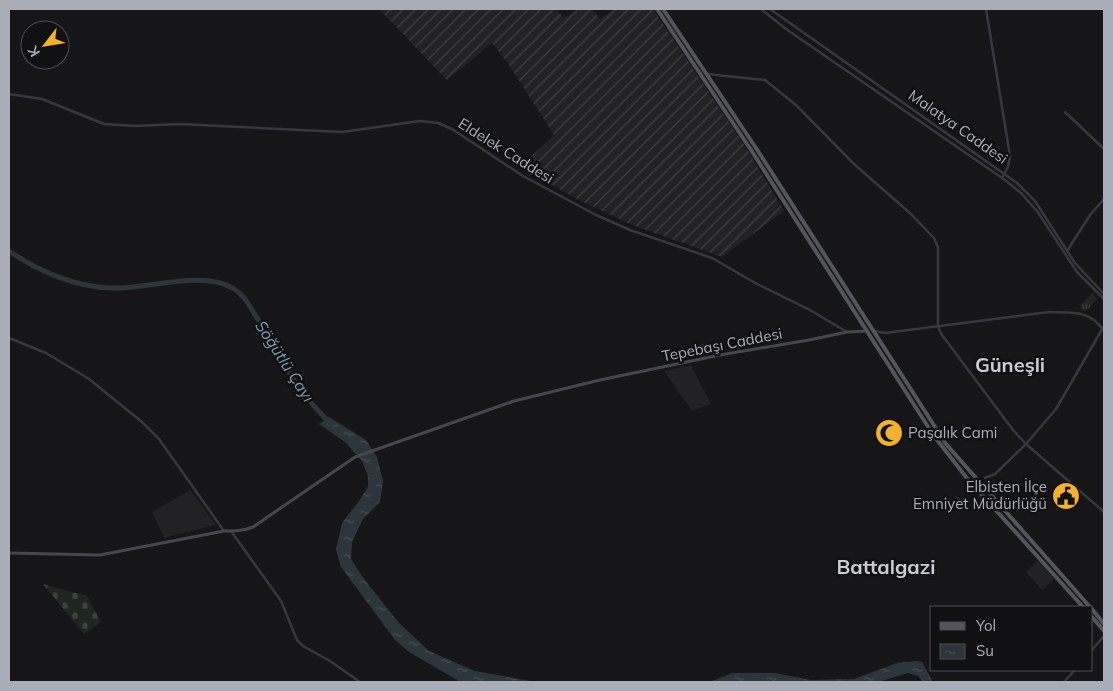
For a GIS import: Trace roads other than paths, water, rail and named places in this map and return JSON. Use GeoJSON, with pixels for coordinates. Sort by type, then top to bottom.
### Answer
{"type":"FeatureCollection","features":[{"type":"Feature","properties":{"kind":"main road"},"geometry":{"type":"LineString","coordinates":[[657,9],[751,150],[944,448],[966,477],[1082,606]]}},
{"type":"Feature","properties":{"kind":"main road"},"geometry":{"type":"LineString","coordinates":[[663,9],[756,148],[946,444],[1089,606]]}},
{"type":"Feature","properties":{"kind":"main road","name":"Tepebaşı Caddesi"},"geometry":{"type":"LineString","coordinates":[[230,531],[246,530],[253,527],[355,458],[514,401],[689,361],[847,332],[874,331]]}},
{"type":"Feature","properties":{"kind":"main road"},"geometry":{"type":"LineString","coordinates":[[9,553],[100,555],[224,530],[230,531]]}},
{"type":"Feature","properties":{"kind":"main road"},"geometry":{"type":"LineString","coordinates":[[1093,610],[1104,624]]}},
{"type":"Feature","properties":{"kind":"main road"},"geometry":{"type":"LineString","coordinates":[[1093,618],[1104,631]]}},
{"type":"Feature","properties":{"kind":"street"},"geometry":{"type":"LineString","coordinates":[[761,9],[786,29],[1021,193],[1037,211],[1077,272],[1104,299]]}},
{"type":"Feature","properties":{"kind":"street","name":"Malatya Caddesi"},"geometry":{"type":"LineString","coordinates":[[770,9],[1018,183],[1035,201],[1075,263],[1104,294]]}},
{"type":"Feature","properties":{"kind":"street"},"geometry":{"type":"LineString","coordinates":[[986,9],[1010,156],[1002,178]]}},
{"type":"Feature","properties":{"kind":"street"},"geometry":{"type":"LineString","coordinates":[[706,74],[765,80],[797,106],[854,164],[907,210],[934,238],[938,246],[938,327],[942,335],[1013,430],[1104,512]]}},
{"type":"Feature","properties":{"kind":"street","name":"Eldelek Caddesi"},"geometry":{"type":"LineString","coordinates":[[9,94],[42,98],[104,124],[136,126],[180,124],[342,132],[420,121],[438,123],[452,129],[523,176],[596,215],[630,230],[712,258],[757,284],[810,310],[847,332]]}},
{"type":"Feature","properties":{"kind":"street"},"geometry":{"type":"LineString","coordinates":[[1065,112],[1104,149]]}},
{"type":"Feature","properties":{"kind":"street"},"geometry":{"type":"LineString","coordinates":[[1065,255],[1090,215],[1104,199]]}},
{"type":"Feature","properties":{"kind":"street","name":"Tepebaşı Caddesi"},"geometry":{"type":"LineString","coordinates":[[874,331],[885,333],[1049,312],[1081,312],[1104,328]]}},
{"type":"Feature","properties":{"kind":"street"},"geometry":{"type":"LineString","coordinates":[[985,478],[995,474],[1028,445],[1056,409],[1104,328]]}},
{"type":"Feature","properties":{"kind":"street"},"geometry":{"type":"LineString","coordinates":[[9,338],[46,353],[89,379],[142,422],[159,439],[224,530]]}},
{"type":"Feature","properties":{"kind":"street"},"geometry":{"type":"LineString","coordinates":[[230,531],[281,601],[297,640],[303,646],[360,682]]}},
{"type":"Feature","properties":{"kind":"street"},"geometry":{"type":"LineString","coordinates":[[1093,649],[1104,636]]}},
{"type":"Feature","properties":{"kind":"street"},"geometry":{"type":"LineString","coordinates":[[1064,682],[1074,671]]}},
{"type":"Feature","properties":{"kind":"water"},"geometry":{"type":"Polygon","coordinates":[[[329,417],[366,440],[377,457],[383,481],[380,502],[363,519],[352,542],[351,559],[364,579],[399,623],[429,651],[475,671],[536,682],[459,681],[409,652],[395,640],[341,567],[336,550],[342,523],[368,487],[368,476],[362,461],[345,442],[319,424],[329,417]]]}},
{"type":"Feature","properties":{"kind":"water"},"geometry":{"type":"Polygon","coordinates":[[[922,662],[933,682],[923,682],[918,676],[908,673],[878,682],[710,682],[732,673],[775,673],[810,680],[854,679],[897,663],[922,662]]]}},
{"type":"Feature","properties":{"kind":"waterway","name":"Söğütlü Çayı"},"geometry":{"type":"LineString","coordinates":[[9,251],[57,277],[84,285],[125,288],[191,280],[221,283],[234,289],[249,304],[269,334],[300,390],[331,424]]}},
{"type":"Feature","properties":{"kind":"place","name":"Paşalık Cami"},"geometry":{"type":"Point","coordinates":[889,433]}},
{"type":"Feature","properties":{"kind":"place","name":"Elbisten İlçe Emniyet Müdürlüğü"},"geometry":{"type":"Point","coordinates":[1066,496]}},
{"type":"Feature","properties":{"kind":"district","name":"Güneşli"},"geometry":{"type":"Point","coordinates":[1010,365]}},
{"type":"Feature","properties":{"kind":"district","name":"Battalgazi"},"geometry":{"type":"Point","coordinates":[886,567]}}]}
